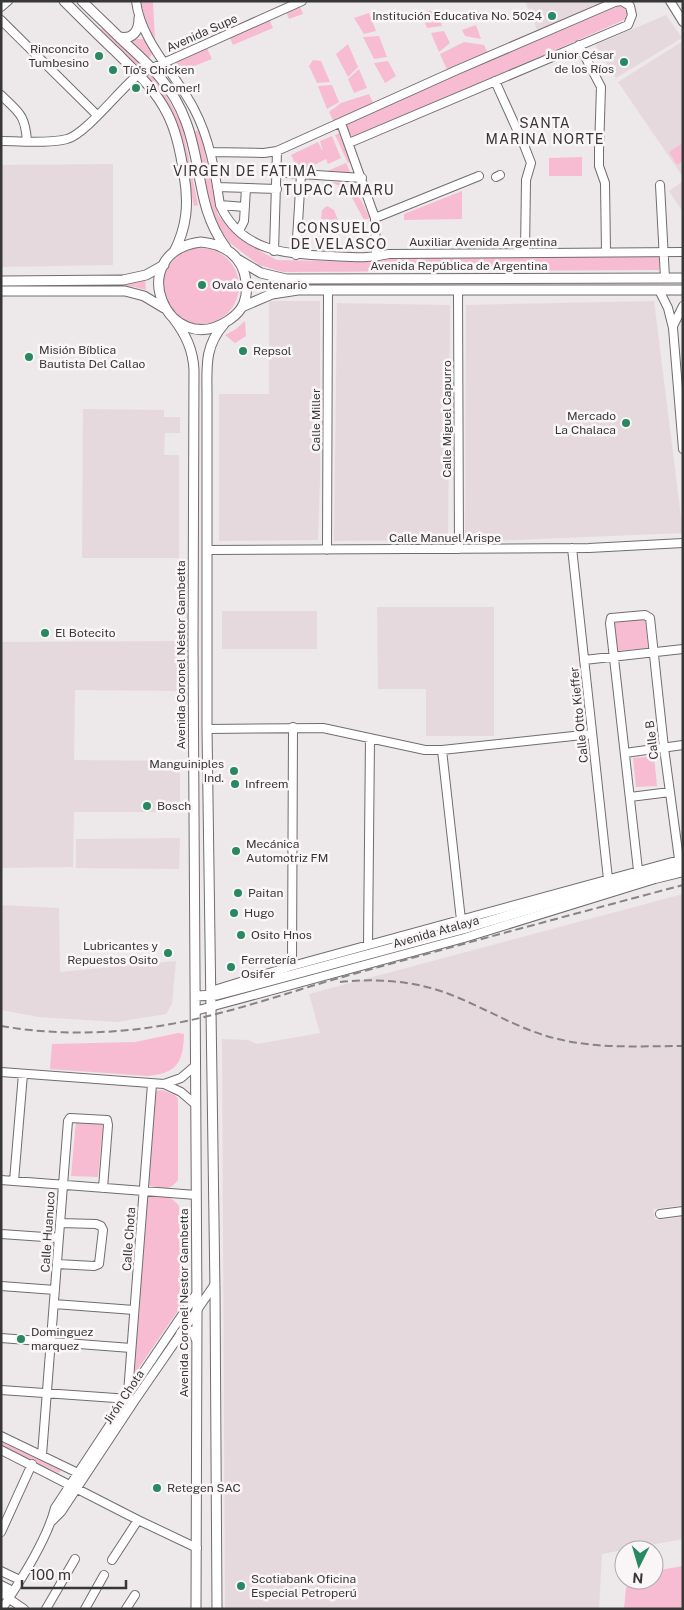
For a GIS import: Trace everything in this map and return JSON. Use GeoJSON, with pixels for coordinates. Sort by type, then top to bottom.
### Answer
{"type":"FeatureCollection","features":[{"type":"Feature","properties":{"kind":"main road"},"geometry":{"type":"LineString","coordinates":[[64,1],[139,74],[154,92],[167,114],[182,158],[187,198],[186,219],[181,237],[174,252],[164,265],[158,284],[161,301],[174,319],[182,324],[202,329],[217,327],[239,313],[244,306],[247,292],[246,278],[239,260],[226,248],[215,233],[205,207],[197,158],[186,121],[166,82],[82,1]]}},
{"type":"Feature","properties":{"kind":"main road"},"geometry":{"type":"LineString","coordinates":[[90,27],[99,18]]}},
{"type":"Feature","properties":{"kind":"main road"},"geometry":{"type":"LineString","coordinates":[[119,37],[129,38],[133,35],[138,28],[139,18]]}},
{"type":"Feature","properties":{"kind":"main road"},"geometry":{"type":"LineString","coordinates":[[174,252],[187,245],[201,242],[214,243],[226,248]]}},
{"type":"Feature","properties":{"kind":"main road","name":"Avenida República de Argentina"},"geometry":{"type":"LineString","coordinates":[[239,260],[261,273],[286,279],[683,278]]}},
{"type":"Feature","properties":{"kind":"main road"},"geometry":{"type":"LineString","coordinates":[[1,281],[132,279],[146,275],[164,265]]}},
{"type":"Feature","properties":{"kind":"main road"},"geometry":{"type":"LineString","coordinates":[[39,281],[39,291]]}},
{"type":"Feature","properties":{"kind":"main road"},"geometry":{"type":"LineString","coordinates":[[96,281],[96,291]]}},
{"type":"Feature","properties":{"kind":"main road","name":"Avenida República de Argentina"},"geometry":{"type":"LineString","coordinates":[[244,306],[262,297],[284,291],[683,290]]}},
{"type":"Feature","properties":{"kind":"main road"},"geometry":{"type":"LineString","coordinates":[[1,291],[136,293],[154,300],[166,309]]}},
{"type":"Feature","properties":{"kind":"main road","name":"Avenida Coronel Néstor Gambetta"},"geometry":{"type":"LineString","coordinates":[[174,319],[182,329],[190,346],[194,370],[195,996]]}},
{"type":"Feature","properties":{"kind":"main road"},"geometry":{"type":"LineString","coordinates":[[217,1609],[215,1284],[207,729],[207,359],[211,343],[224,324]]}},
{"type":"Feature","properties":{"kind":"main road","name":"Avenida Atalaya"},"geometry":{"type":"LineString","coordinates":[[195,996],[211,994],[463,929],[654,872],[682,861]]}},
{"type":"Feature","properties":{"kind":"main road","name":"Avenida Coronel Nestor Gambetta"},"geometry":{"type":"LineString","coordinates":[[195,996],[197,1293],[196,1609]]}},
{"type":"Feature","properties":{"kind":"main road"},"geometry":{"type":"LineString","coordinates":[[181,1333],[187,1330],[190,1331],[196,1335],[196,1339]]}},
{"type":"Feature","properties":{"kind":"street"},"geometry":{"type":"LineString","coordinates":[[1,7],[8,1]]}},
{"type":"Feature","properties":{"kind":"street","name":"Auxiliar Avenida Argentina"},"geometry":{"type":"LineString","coordinates":[[136,1],[139,18],[148,36],[194,108],[203,127],[211,152],[220,205],[228,220],[254,243],[274,251],[296,255],[376,257],[388,254],[683,252]]}},
{"type":"Feature","properties":{"kind":"street","name":"Avenida Supe"},"geometry":{"type":"LineString","coordinates":[[1,141],[52,141],[69,138],[84,128],[139,74],[302,1]]}},
{"type":"Feature","properties":{"kind":"street"},"geometry":{"type":"LineString","coordinates":[[211,152],[264,154],[277,151],[457,70],[615,2],[621,1],[630,6],[632,11],[628,25],[349,143]]}},
{"type":"Feature","properties":{"kind":"street"},"geometry":{"type":"LineString","coordinates":[[670,1],[683,22]]}},
{"type":"Feature","properties":{"kind":"street"},"geometry":{"type":"LineString","coordinates":[[1,20],[97,115]]}},
{"type":"Feature","properties":{"kind":"street"},"geometry":{"type":"LineString","coordinates":[[580,44],[601,87],[599,150],[600,166],[605,183],[606,252]]}},
{"type":"Feature","properties":{"kind":"street"},"geometry":{"type":"LineString","coordinates":[[495,81],[531,164],[526,180],[525,253]]}},
{"type":"Feature","properties":{"kind":"street"},"geometry":{"type":"LineString","coordinates":[[1,95],[20,113],[26,124],[27,141]]}},
{"type":"Feature","properties":{"kind":"street"},"geometry":{"type":"LineString","coordinates":[[340,122],[375,218],[376,257]]}},
{"type":"Feature","properties":{"kind":"street"},"geometry":{"type":"LineString","coordinates":[[274,251],[277,151]]}},
{"type":"Feature","properties":{"kind":"street"},"geometry":{"type":"LineString","coordinates":[[278,167],[280,172],[286,174],[362,178]]}},
{"type":"Feature","properties":{"kind":"street"},"geometry":{"type":"LineString","coordinates":[[296,255],[301,174]]}},
{"type":"Feature","properties":{"kind":"street"},"geometry":{"type":"LineString","coordinates":[[375,218],[479,176]]}},
{"type":"Feature","properties":{"kind":"street"},"geometry":{"type":"LineString","coordinates":[[660,185],[666,278]]}},
{"type":"Feature","properties":{"kind":"street"},"geometry":{"type":"LineString","coordinates":[[217,187],[276,189]]}},
{"type":"Feature","properties":{"kind":"street"},"geometry":{"type":"LineString","coordinates":[[239,231],[244,224],[246,188]]}},
{"type":"Feature","properties":{"kind":"street"},"geometry":{"type":"LineString","coordinates":[[220,205],[245,207]]}},
{"type":"Feature","properties":{"kind":"street","name":"Calle Miller"},"geometry":{"type":"LineString","coordinates":[[327,550],[328,290]]}},
{"type":"Feature","properties":{"kind":"street","name":"Calle Miguel Capurro"},"geometry":{"type":"LineString","coordinates":[[458,290],[459,549]]}},
{"type":"Feature","properties":{"kind":"street"},"geometry":{"type":"LineString","coordinates":[[660,290],[668,308],[678,351],[683,449]]}},
{"type":"Feature","properties":{"kind":"street"},"geometry":{"type":"LineString","coordinates":[[673,328],[683,306]]}},
{"type":"Feature","properties":{"kind":"street","name":"Calle Manuel Arispe"},"geometry":{"type":"LineString","coordinates":[[207,550],[572,548],[683,543]]}},
{"type":"Feature","properties":{"kind":"street","name":"Calle Otto Kieffer"},"geometry":{"type":"LineString","coordinates":[[572,548],[608,879]]}},
{"type":"Feature","properties":{"kind":"street","name":"Calle B"},"geometry":{"type":"LineString","coordinates":[[613,656],[611,618],[645,615],[650,618],[664,748],[682,861]]}},
{"type":"Feature","properties":{"kind":"street"},"geometry":{"type":"LineString","coordinates":[[584,660],[683,649]]}},
{"type":"Feature","properties":{"kind":"street"},"geometry":{"type":"LineString","coordinates":[[613,656],[638,870]]}},
{"type":"Feature","properties":{"kind":"street"},"geometry":{"type":"LineString","coordinates":[[292,966],[293,727]]}},
{"type":"Feature","properties":{"kind":"street"},"geometry":{"type":"LineString","coordinates":[[207,729],[323,728],[425,750],[442,750],[592,734]]}},
{"type":"Feature","properties":{"kind":"street"},"geometry":{"type":"LineString","coordinates":[[368,945],[370,738]]}},
{"type":"Feature","properties":{"kind":"street"},"geometry":{"type":"LineString","coordinates":[[625,753],[683,745]]}},
{"type":"Feature","properties":{"kind":"street"},"geometry":{"type":"LineString","coordinates":[[442,750],[461,920]]}},
{"type":"Feature","properties":{"kind":"street"},"geometry":{"type":"LineString","coordinates":[[630,796],[670,792]]}},
{"type":"Feature","properties":{"kind":"street","name":"Avenida Atalaya"},"geometry":{"type":"LineString","coordinates":[[211,994],[292,966],[638,870],[682,861]]}},
{"type":"Feature","properties":{"kind":"street","name":"Avenida Atalaya"},"geometry":{"type":"LineString","coordinates":[[195,1011],[464,938],[683,872]]}},
{"type":"Feature","properties":{"kind":"street"},"geometry":{"type":"LineString","coordinates":[[1,1072],[164,1084],[181,1078],[195,1066]]}},
{"type":"Feature","properties":{"kind":"street"},"geometry":{"type":"LineString","coordinates":[[14,1181],[22,1074]]}},
{"type":"Feature","properties":{"kind":"street","name":"Calle Chota"},"geometry":{"type":"LineString","coordinates":[[130,1398],[131,1348],[152,1084]]}},
{"type":"Feature","properties":{"kind":"street"},"geometry":{"type":"LineString","coordinates":[[164,1084],[180,1092],[195,1104]]}},
{"type":"Feature","properties":{"kind":"street","name":"Calle Huanuco"},"geometry":{"type":"LineString","coordinates":[[42,1454],[68,1121],[74,1117],[107,1120],[103,1188]]}},
{"type":"Feature","properties":{"kind":"street"},"geometry":{"type":"LineString","coordinates":[[1,1180],[196,1195]]}},
{"type":"Feature","properties":{"kind":"street"},"geometry":{"type":"LineString","coordinates":[[660,1214],[683,1211]]}},
{"type":"Feature","properties":{"kind":"street"},"geometry":{"type":"LineString","coordinates":[[57,1264],[94,1266],[99,1264],[103,1230],[101,1226],[96,1224],[60,1222]]}},
{"type":"Feature","properties":{"kind":"street"},"geometry":{"type":"LineString","coordinates":[[1,1234],[58,1238]]}},
{"type":"Feature","properties":{"kind":"street","name":"Jirón Chota"},"geometry":{"type":"LineString","coordinates":[[130,1398],[181,1333],[215,1284]]}},
{"type":"Feature","properties":{"kind":"street"},"geometry":{"type":"LineString","coordinates":[[1,1286],[54,1290]]}},
{"type":"Feature","properties":{"kind":"street","name":"Jirón Chota"},"geometry":{"type":"LineString","coordinates":[[13,1590],[51,1521],[62,1512],[73,1486],[197,1293]]}},
{"type":"Feature","properties":{"kind":"street"},"geometry":{"type":"LineString","coordinates":[[54,1304],[134,1310]]}},
{"type":"Feature","properties":{"kind":"street"},"geometry":{"type":"LineString","coordinates":[[1,1338],[131,1348]]}},
{"type":"Feature","properties":{"kind":"street"},"geometry":{"type":"LineString","coordinates":[[1,1390],[130,1398]]}},
{"type":"Feature","properties":{"kind":"street"},"geometry":{"type":"LineString","coordinates":[[1,1436],[81,1474]]}},
{"type":"Feature","properties":{"kind":"street"},"geometry":{"type":"LineString","coordinates":[[1,1450],[197,1548]]}},
{"type":"Feature","properties":{"kind":"street"},"geometry":{"type":"LineString","coordinates":[[1,1532],[32,1464]]}},
{"type":"Feature","properties":{"kind":"street"},"geometry":{"type":"LineString","coordinates":[[112,1560],[138,1520]]}},
{"type":"Feature","properties":{"kind":"street"},"geometry":{"type":"LineString","coordinates":[[46,1609],[75,1559]]}},
{"type":"Feature","properties":{"kind":"street"},"geometry":{"type":"LineString","coordinates":[[1,1571],[20,1580]]}},
{"type":"Feature","properties":{"kind":"street"},"geometry":{"type":"LineString","coordinates":[[85,1609],[104,1575]]}},
{"type":"Feature","properties":{"kind":"street"},"geometry":{"type":"LineString","coordinates":[[1,1585],[13,1590]]}},
{"type":"Feature","properties":{"kind":"street"},"geometry":{"type":"LineString","coordinates":[[2,1609],[5,1596],[13,1590]]}},
{"type":"Feature","properties":{"kind":"street"},"geometry":{"type":"LineString","coordinates":[[126,1609],[135,1595]]}},
{"type":"Feature","properties":{"kind":"street"},"geometry":{"type":"LineString","coordinates":[[5,1596],[24,1609]]}},
{"type":"Feature","properties":{"kind":"shaded area"},"geometry":{"type":"Polygon","coordinates":[[[140,1],[153,1],[155,40],[149,31],[140,1]]]}},
{"type":"Feature","properties":{"kind":"shaded area","name":"Institución Educativa No. 5024"},"geometry":{"type":"Polygon","coordinates":[[[525,1],[610,1],[538,32],[525,1]]]}},
{"type":"Feature","properties":{"kind":"shaded area"},"geometry":{"type":"Polygon","coordinates":[[[623,6],[627,8],[629,15],[626,19],[354,138],[347,131],[347,122],[616,7],[623,6]]]}},
{"type":"Feature","properties":{"kind":"shaded area"},"geometry":{"type":"Polygon","coordinates":[[[300,7],[303,14],[289,19],[286,12],[300,7]]]}},
{"type":"Feature","properties":{"kind":"shaded area"},"geometry":{"type":"Polygon","coordinates":[[[437,12],[442,26],[427,28],[421,13],[437,12]]]}},
{"type":"Feature","properties":{"kind":"shaded area"},"geometry":{"type":"Polygon","coordinates":[[[369,13],[376,31],[364,34],[354,18],[369,13]]]}},
{"type":"Feature","properties":{"kind":"shaded area","name":"Junior César de los Ríos"},"geometry":{"type":"Polygon","coordinates":[[[666,15],[682,38],[616,78],[595,45],[666,15]]]}},
{"type":"Feature","properties":{"kind":"shaded area"},"geometry":{"type":"Polygon","coordinates":[[[269,19],[273,28],[233,45],[229,36],[269,19]]]}},
{"type":"Feature","properties":{"kind":"shaded area"},"geometry":{"type":"Polygon","coordinates":[[[476,25],[481,39],[465,36],[462,30],[476,25]]]}},
{"type":"Feature","properties":{"kind":"shaded area"},"geometry":{"type":"Polygon","coordinates":[[[102,28],[141,63],[136,68],[98,33],[102,28]]]}},
{"type":"Feature","properties":{"kind":"shaded area"},"geometry":{"type":"Polygon","coordinates":[[[444,31],[450,43],[439,52],[431,33],[444,31]]]}},
{"type":"Feature","properties":{"kind":"shaded area"},"geometry":{"type":"Polygon","coordinates":[[[379,36],[387,57],[374,59],[363,37],[379,36]]]}},
{"type":"Feature","properties":{"kind":"shaded area"},"geometry":{"type":"Polygon","coordinates":[[[134,39],[144,39],[152,50],[149,58],[131,46],[131,41],[134,39]]]}},
{"type":"Feature","properties":{"kind":"shaded area"},"geometry":{"type":"Polygon","coordinates":[[[683,41],[683,177],[618,82],[683,41]]]}},
{"type":"Feature","properties":{"kind":"shaded area"},"geometry":{"type":"Polygon","coordinates":[[[464,42],[484,45],[489,55],[448,72],[440,54],[464,42]]]}},
{"type":"Feature","properties":{"kind":"shaded area"},"geometry":{"type":"Polygon","coordinates":[[[348,44],[358,67],[348,77],[336,54],[348,44]]]}},
{"type":"Feature","properties":{"kind":"shaded area"},"geometry":{"type":"Polygon","coordinates":[[[207,48],[212,59],[179,72],[174,63],[207,48]]]}},
{"type":"Feature","properties":{"kind":"shaded area"},"geometry":{"type":"Polygon","coordinates":[[[313,60],[321,61],[330,82],[317,83],[309,66],[313,60]]]}},
{"type":"Feature","properties":{"kind":"shaded area"},"geometry":{"type":"Polygon","coordinates":[[[388,61],[396,76],[385,83],[374,63],[388,61]]]}},
{"type":"Feature","properties":{"kind":"shaded area"},"geometry":{"type":"Polygon","coordinates":[[[359,69],[367,88],[354,93],[348,79],[359,69]]]}},
{"type":"Feature","properties":{"kind":"shaded area"},"geometry":{"type":"Polygon","coordinates":[[[149,73],[160,85],[182,124],[198,205],[194,206],[176,128],[144,78],[149,73]]]}},
{"type":"Feature","properties":{"kind":"shaded area"},"geometry":{"type":"Polygon","coordinates":[[[332,85],[339,102],[327,109],[318,86],[332,85]]]}},
{"type":"Feature","properties":{"kind":"shaded area"},"geometry":{"type":"Polygon","coordinates":[[[369,94],[374,104],[334,122],[329,112],[341,103],[369,94]]]}},
{"type":"Feature","properties":{"kind":"shaded area"},"geometry":{"type":"Polygon","coordinates":[[[200,130],[218,215],[238,235],[260,251],[277,260],[369,262],[389,257],[659,255],[659,270],[283,272],[259,265],[230,243],[210,218],[193,132],[200,130]]]}},
{"type":"Feature","properties":{"kind":"shaded area"},"geometry":{"type":"Polygon","coordinates":[[[339,133],[352,161],[348,163],[335,135],[339,133]]]}},
{"type":"Feature","properties":{"kind":"shaded area"},"geometry":{"type":"Polygon","coordinates":[[[332,136],[341,158],[328,164],[326,159],[300,172],[291,155],[318,142],[323,152],[320,141],[332,136]]]}},
{"type":"Feature","properties":{"kind":"shaded area"},"geometry":{"type":"Polygon","coordinates":[[[683,143],[683,161],[677,165],[669,152],[683,143]]]}},
{"type":"Feature","properties":{"kind":"shaded area"},"geometry":{"type":"Polygon","coordinates":[[[582,157],[582,176],[549,176],[549,158],[582,157]]]}},
{"type":"Feature","properties":{"kind":"shaded area"},"geometry":{"type":"Polygon","coordinates":[[[346,163],[351,174],[320,174],[346,163]]]}},
{"type":"Feature","properties":{"kind":"shaded area"},"geometry":{"type":"Polygon","coordinates":[[[113,164],[113,265],[1,267],[1,165],[113,164]]]}},
{"type":"Feature","properties":{"kind":"shaded area"},"geometry":{"type":"Polygon","coordinates":[[[683,181],[683,212],[669,191],[683,181]]]}},
{"type":"Feature","properties":{"kind":"shaded area"},"geometry":{"type":"Polygon","coordinates":[[[332,182],[346,185],[352,189],[360,199],[370,218],[364,220],[349,192],[332,182]]]}},
{"type":"Feature","properties":{"kind":"shaded area"},"geometry":{"type":"Polygon","coordinates":[[[462,191],[462,219],[404,220],[404,214],[462,191]]]}},
{"type":"Feature","properties":{"kind":"shaded area"},"geometry":{"type":"Polygon","coordinates":[[[327,206],[334,210],[338,220],[321,219],[322,210],[327,206]]]}},
{"type":"Feature","properties":{"kind":"shaded area"},"geometry":{"type":"Polygon","coordinates":[[[201,248],[216,251],[228,259],[236,271],[239,286],[236,301],[228,313],[216,321],[201,324],[186,321],[174,313],[166,301],[163,286],[166,271],[174,259],[186,251],[201,248]]]}},
{"type":"Feature","properties":{"kind":"shaded area"},"geometry":{"type":"Polygon","coordinates":[[[145,279],[146,290],[135,287],[103,285],[103,283],[138,282],[145,279]]]}},
{"type":"Feature","properties":{"kind":"shaded area"},"geometry":{"type":"Polygon","coordinates":[[[269,301],[320,301],[318,540],[219,541],[219,394],[269,394],[269,301]]]}},
{"type":"Feature","properties":{"kind":"shaded area"},"geometry":{"type":"Polygon","coordinates":[[[654,301],[683,533],[465,542],[466,305],[654,301]]]}},
{"type":"Feature","properties":{"kind":"shaded area"},"geometry":{"type":"Polygon","coordinates":[[[337,303],[450,305],[448,540],[334,541],[337,303]]]}},
{"type":"Feature","properties":{"kind":"shaded area"},"geometry":{"type":"Polygon","coordinates":[[[245,321],[246,336],[235,343],[225,335],[236,329],[245,321]]]}},
{"type":"Feature","properties":{"kind":"shaded area"},"geometry":{"type":"Polygon","coordinates":[[[83,409],[164,410],[164,417],[180,417],[180,433],[165,433],[164,455],[179,455],[179,558],[82,558],[83,409]]]}},
{"type":"Feature","properties":{"kind":"shaded area"},"geometry":{"type":"Polygon","coordinates":[[[377,607],[494,607],[494,736],[426,736],[426,689],[378,689],[377,607]]]}},
{"type":"Feature","properties":{"kind":"shaded area"},"geometry":{"type":"Polygon","coordinates":[[[222,611],[317,611],[317,649],[222,649],[222,611]]]}},
{"type":"Feature","properties":{"kind":"shaded area"},"geometry":{"type":"Polygon","coordinates":[[[645,619],[648,648],[615,651],[612,623],[645,619]]]}},
{"type":"Feature","properties":{"kind":"shaded area"},"geometry":{"type":"Polygon","coordinates":[[[178,641],[178,691],[75,690],[74,760],[180,761],[180,812],[74,812],[73,867],[1,868],[1,642],[178,641]]]}},
{"type":"Feature","properties":{"kind":"shaded area"},"geometry":{"type":"Polygon","coordinates":[[[654,756],[657,786],[636,787],[633,758],[654,756]]]}},
{"type":"Feature","properties":{"kind":"shaded area"},"geometry":{"type":"Polygon","coordinates":[[[180,838],[179,869],[76,868],[76,839],[180,838]]]}},
{"type":"Feature","properties":{"kind":"shaded area"},"geometry":{"type":"Polygon","coordinates":[[[683,894],[683,1205],[653,1209],[655,1220],[683,1217],[683,1539],[664,1543],[664,1540],[614,1540],[614,1552],[602,1554],[599,1609],[225,1609],[222,1039],[248,1040],[257,1044],[320,1033],[309,994],[683,894]]]}},
{"type":"Feature","properties":{"kind":"shaded area"},"geometry":{"type":"Polygon","coordinates":[[[1,905],[59,908],[60,972],[176,961],[172,1004],[166,1014],[117,1022],[39,1017],[1,1010],[1,905]]]}},
{"type":"Feature","properties":{"kind":"shaded area"},"geometry":{"type":"Polygon","coordinates":[[[178,1033],[184,1034],[180,1059],[172,1069],[158,1075],[148,1076],[50,1069],[52,1044],[135,1042],[178,1033]]]}},
{"type":"Feature","properties":{"kind":"shaded area"},"geometry":{"type":"Polygon","coordinates":[[[162,1090],[175,1095],[178,1099],[178,1180],[173,1186],[163,1188],[152,1187],[147,1184],[154,1095],[156,1091],[162,1090]]]}},
{"type":"Feature","properties":{"kind":"shaded area"},"geometry":{"type":"Polygon","coordinates":[[[76,1121],[103,1123],[98,1177],[71,1176],[76,1121]]]}},
{"type":"Feature","properties":{"kind":"shaded area"},"geometry":{"type":"Polygon","coordinates":[[[151,1195],[170,1198],[179,1206],[181,1306],[134,1375],[145,1199],[151,1195]]]}},
{"type":"Feature","properties":{"kind":"shaded area"},"geometry":{"type":"Polygon","coordinates":[[[1,1441],[61,1470],[59,1473],[1,1447],[1,1441]]]}},
{"type":"Feature","properties":{"kind":"shaded area"},"geometry":{"type":"Polygon","coordinates":[[[683,1566],[683,1609],[624,1609],[626,1590],[664,1590],[664,1569],[683,1566]]]}},
{"type":"Feature","properties":{"kind":"railway"},"geometry":{"type":"LineString","coordinates":[[1,1026],[27,1030],[80,1033],[133,1030],[186,1021],[683,885]]}},
{"type":"Feature","properties":{"kind":"railway"},"geometry":{"type":"LineString","coordinates":[[340,982],[368,980],[410,983],[423,986],[463,1000],[530,1030],[573,1042],[620,1046],[683,1046]]}},
{"type":"Feature","properties":{"kind":"place","name":"Institución Educativa No. 5024"},"geometry":{"type":"Point","coordinates":[552,16]}},
{"type":"Feature","properties":{"kind":"place","name":"Rinconcito Tumbesino"},"geometry":{"type":"Point","coordinates":[99,56]}},
{"type":"Feature","properties":{"kind":"place","name":"Junior César de los Ríos"},"geometry":{"type":"Point","coordinates":[624,62]}},
{"type":"Feature","properties":{"kind":"place","name":"Tío's Chicken"},"geometry":{"type":"Point","coordinates":[113,70]}},
{"type":"Feature","properties":{"kind":"place","name":"¡A Comer!"},"geometry":{"type":"Point","coordinates":[136,88]}},
{"type":"Feature","properties":{"kind":"place","name":"Ovalo Centenario"},"geometry":{"type":"Point","coordinates":[202,285]}},
{"type":"Feature","properties":{"kind":"place","name":"Repsol"},"geometry":{"type":"Point","coordinates":[243,351]}},
{"type":"Feature","properties":{"kind":"place","name":"Misión Bíblica Bautista Del Callao"},"geometry":{"type":"Point","coordinates":[29,357]}},
{"type":"Feature","properties":{"kind":"place","name":"Mercado La Chalaca"},"geometry":{"type":"Point","coordinates":[626,423]}},
{"type":"Feature","properties":{"kind":"place","name":"El Botecito"},"geometry":{"type":"Point","coordinates":[45,633]}},
{"type":"Feature","properties":{"kind":"place","name":"Manguiniples Ind."},"geometry":{"type":"Point","coordinates":[234,771]}},
{"type":"Feature","properties":{"kind":"place","name":"Infreem"},"geometry":{"type":"Point","coordinates":[235,784]}},
{"type":"Feature","properties":{"kind":"place","name":"Bosch"},"geometry":{"type":"Point","coordinates":[147,806]}},
{"type":"Feature","properties":{"kind":"place","name":"Mecánica Automotriz FM"},"geometry":{"type":"Point","coordinates":[236,851]}},
{"type":"Feature","properties":{"kind":"place","name":"Paitan"},"geometry":{"type":"Point","coordinates":[238,893]}},
{"type":"Feature","properties":{"kind":"place","name":"Hugo"},"geometry":{"type":"Point","coordinates":[234,913]}},
{"type":"Feature","properties":{"kind":"place","name":"Osito Hnos"},"geometry":{"type":"Point","coordinates":[241,935]}},
{"type":"Feature","properties":{"kind":"place","name":"Lubricantes y Repuestos Osito"},"geometry":{"type":"Point","coordinates":[168,953]}},
{"type":"Feature","properties":{"kind":"place","name":"Ferretería Osifer"},"geometry":{"type":"Point","coordinates":[231,967]}},
{"type":"Feature","properties":{"kind":"place","name":"Dominguez marquez"},"geometry":{"type":"Point","coordinates":[21,1339]}},
{"type":"Feature","properties":{"kind":"place","name":"Retegen SAC"},"geometry":{"type":"Point","coordinates":[157,1488]}},
{"type":"Feature","properties":{"kind":"place","name":"Scotiabank Oficina Especial Petroperú"},"geometry":{"type":"Point","coordinates":[241,1586]}},
{"type":"Feature","properties":{"kind":"district","name":"SANTA MARINA NORTE"},"geometry":{"type":"Point","coordinates":[545,132]}},
{"type":"Feature","properties":{"kind":"district","name":"VIRGEN DE FATIMA"},"geometry":{"type":"Point","coordinates":[245,171]}},
{"type":"Feature","properties":{"kind":"district","name":"TUPAC AMARU"},"geometry":{"type":"Point","coordinates":[339,190]}},
{"type":"Feature","properties":{"kind":"district","name":"CONSUELO DE VELASCO"},"geometry":{"type":"Point","coordinates":[339,236]}}]}
